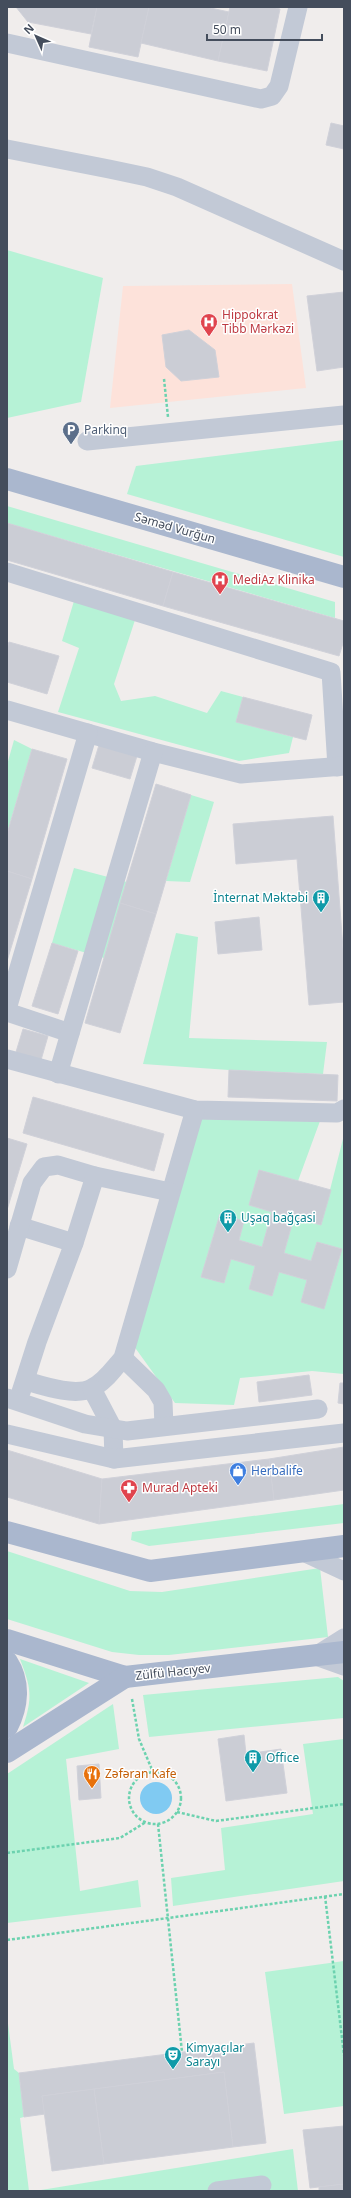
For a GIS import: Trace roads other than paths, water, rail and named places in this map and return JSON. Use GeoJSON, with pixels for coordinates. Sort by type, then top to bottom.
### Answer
{"type":"FeatureCollection","features":[{"type":"Feature","properties":{"kind":"main road","name":"Səməd Vurğun"},"geometry":{"type":"LineString","coordinates":[[7,479],[344,576]]}},
{"type":"Feature","properties":{"kind":"main road"},"geometry":{"type":"LineString","coordinates":[[7,1532],[150,1571],[344,1546]]}},
{"type":"Feature","properties":{"kind":"main road","name":"Zülfü Hacıyev"},"geometry":{"type":"LineString","coordinates":[[7,1640],[125,1677],[344,1652]]}},
{"type":"Feature","properties":{"kind":"main road"},"geometry":{"type":"LineString","coordinates":[[7,1662],[15,1679],[16,1694],[12,1719],[7,1727]]}},
{"type":"Feature","properties":{"kind":"main road"},"geometry":{"type":"LineString","coordinates":[[7,1752],[125,1677]]}},
{"type":"Feature","properties":{"kind":"street"},"geometry":{"type":"LineString","coordinates":[[7,44],[261,99],[272,96],[279,86],[298,7]]}},
{"type":"Feature","properties":{"kind":"street"},"geometry":{"type":"LineString","coordinates":[[7,149],[147,177],[177,187],[344,260]]}},
{"type":"Feature","properties":{"kind":"street"},"geometry":{"type":"LineString","coordinates":[[87,442],[344,416]]}},
{"type":"Feature","properties":{"kind":"street"},"geometry":{"type":"LineString","coordinates":[[7,572],[331,672],[341,766],[241,774],[153,752],[7,712]]}},
{"type":"Feature","properties":{"kind":"street"},"geometry":{"type":"LineString","coordinates":[[70,1033],[7,1010],[88,733]]}},
{"type":"Feature","properties":{"kind":"street"},"geometry":{"type":"LineString","coordinates":[[58,1074],[153,752]]}},
{"type":"Feature","properties":{"kind":"street"},"geometry":{"type":"LineString","coordinates":[[7,1059],[195,1110],[337,1113],[344,1109]]}},
{"type":"Feature","properties":{"kind":"street"},"geometry":{"type":"LineString","coordinates":[[26,1381],[57,1390],[79,1391],[92,1389],[106,1378],[122,1358],[128,1345],[170,1192],[195,1110]]}},
{"type":"Feature","properties":{"kind":"street"},"geometry":{"type":"LineString","coordinates":[[7,1269],[32,1183],[44,1167],[58,1165],[95,1176],[170,1192]]}},
{"type":"Feature","properties":{"kind":"street"},"geometry":{"type":"LineString","coordinates":[[95,1176],[74,1243],[37,1342],[26,1381],[12,1400],[85,1424],[113,1430],[127,1431],[318,1409]]}},
{"type":"Feature","properties":{"kind":"street"},"geometry":{"type":"LineString","coordinates":[[19,1226],[74,1243]]}},
{"type":"Feature","properties":{"kind":"street"},"geometry":{"type":"LineString","coordinates":[[122,1358],[148,1379],[156,1390],[163,1402],[164,1426]]}},
{"type":"Feature","properties":{"kind":"street"},"geometry":{"type":"LineString","coordinates":[[92,1389],[113,1430],[114,1459]]}},
{"type":"Feature","properties":{"kind":"street"},"geometry":{"type":"LineString","coordinates":[[7,1434],[114,1459],[344,1433]]}},
{"type":"Feature","properties":{"kind":"street"},"geometry":{"type":"LineString","coordinates":[[301,1551],[344,1571]]}},
{"type":"Feature","properties":{"kind":"street"},"geometry":{"type":"LineString","coordinates":[[316,1656],[344,1638]]}},
{"type":"Feature","properties":{"kind":"street"},"geometry":{"type":"LineString","coordinates":[[316,1656],[344,1666]]}},
{"type":"Feature","properties":{"kind":"street"},"geometry":{"type":"LineString","coordinates":[[217,2191],[262,2185]]}},
{"type":"Feature","properties":{"kind":"water"},"geometry":{"type":"Polygon","coordinates":[[[153,1782],[159,1782],[168,1786],[172,1798],[168,1810],[159,1814],[153,1814],[144,1810],[140,1801],[140,1795],[144,1786],[153,1782]]]}},
{"type":"Feature","properties":{"kind":"place","name":"Hippokrat Tibb Mərkəzi"},"geometry":{"type":"Point","coordinates":[209,337]}},
{"type":"Feature","properties":{"kind":"place","name":"Parkinq"},"geometry":{"type":"Point","coordinates":[71,445]}},
{"type":"Feature","properties":{"kind":"place","name":"MediAz Klinika"},"geometry":{"type":"Point","coordinates":[220,595]}},
{"type":"Feature","properties":{"kind":"place","name":"İnternat Məktəbi"},"geometry":{"type":"Point","coordinates":[321,913]}},
{"type":"Feature","properties":{"kind":"place","name":"Uşaq bağçasi"},"geometry":{"type":"Point","coordinates":[228,1233]}},
{"type":"Feature","properties":{"kind":"place","name":"Herbalife"},"geometry":{"type":"Point","coordinates":[238,1486]}},
{"type":"Feature","properties":{"kind":"place","name":"Murad Apteki"},"geometry":{"type":"Point","coordinates":[129,1503]}},
{"type":"Feature","properties":{"kind":"place","name":"Office"},"geometry":{"type":"Point","coordinates":[253,1773]}},
{"type":"Feature","properties":{"kind":"place","name":"Zәfәran Kafe"},"geometry":{"type":"Point","coordinates":[92,1789]}},
{"type":"Feature","properties":{"kind":"place","name":"Kimyaçılar Sarayı"},"geometry":{"type":"Point","coordinates":[173,2070]}}]}
